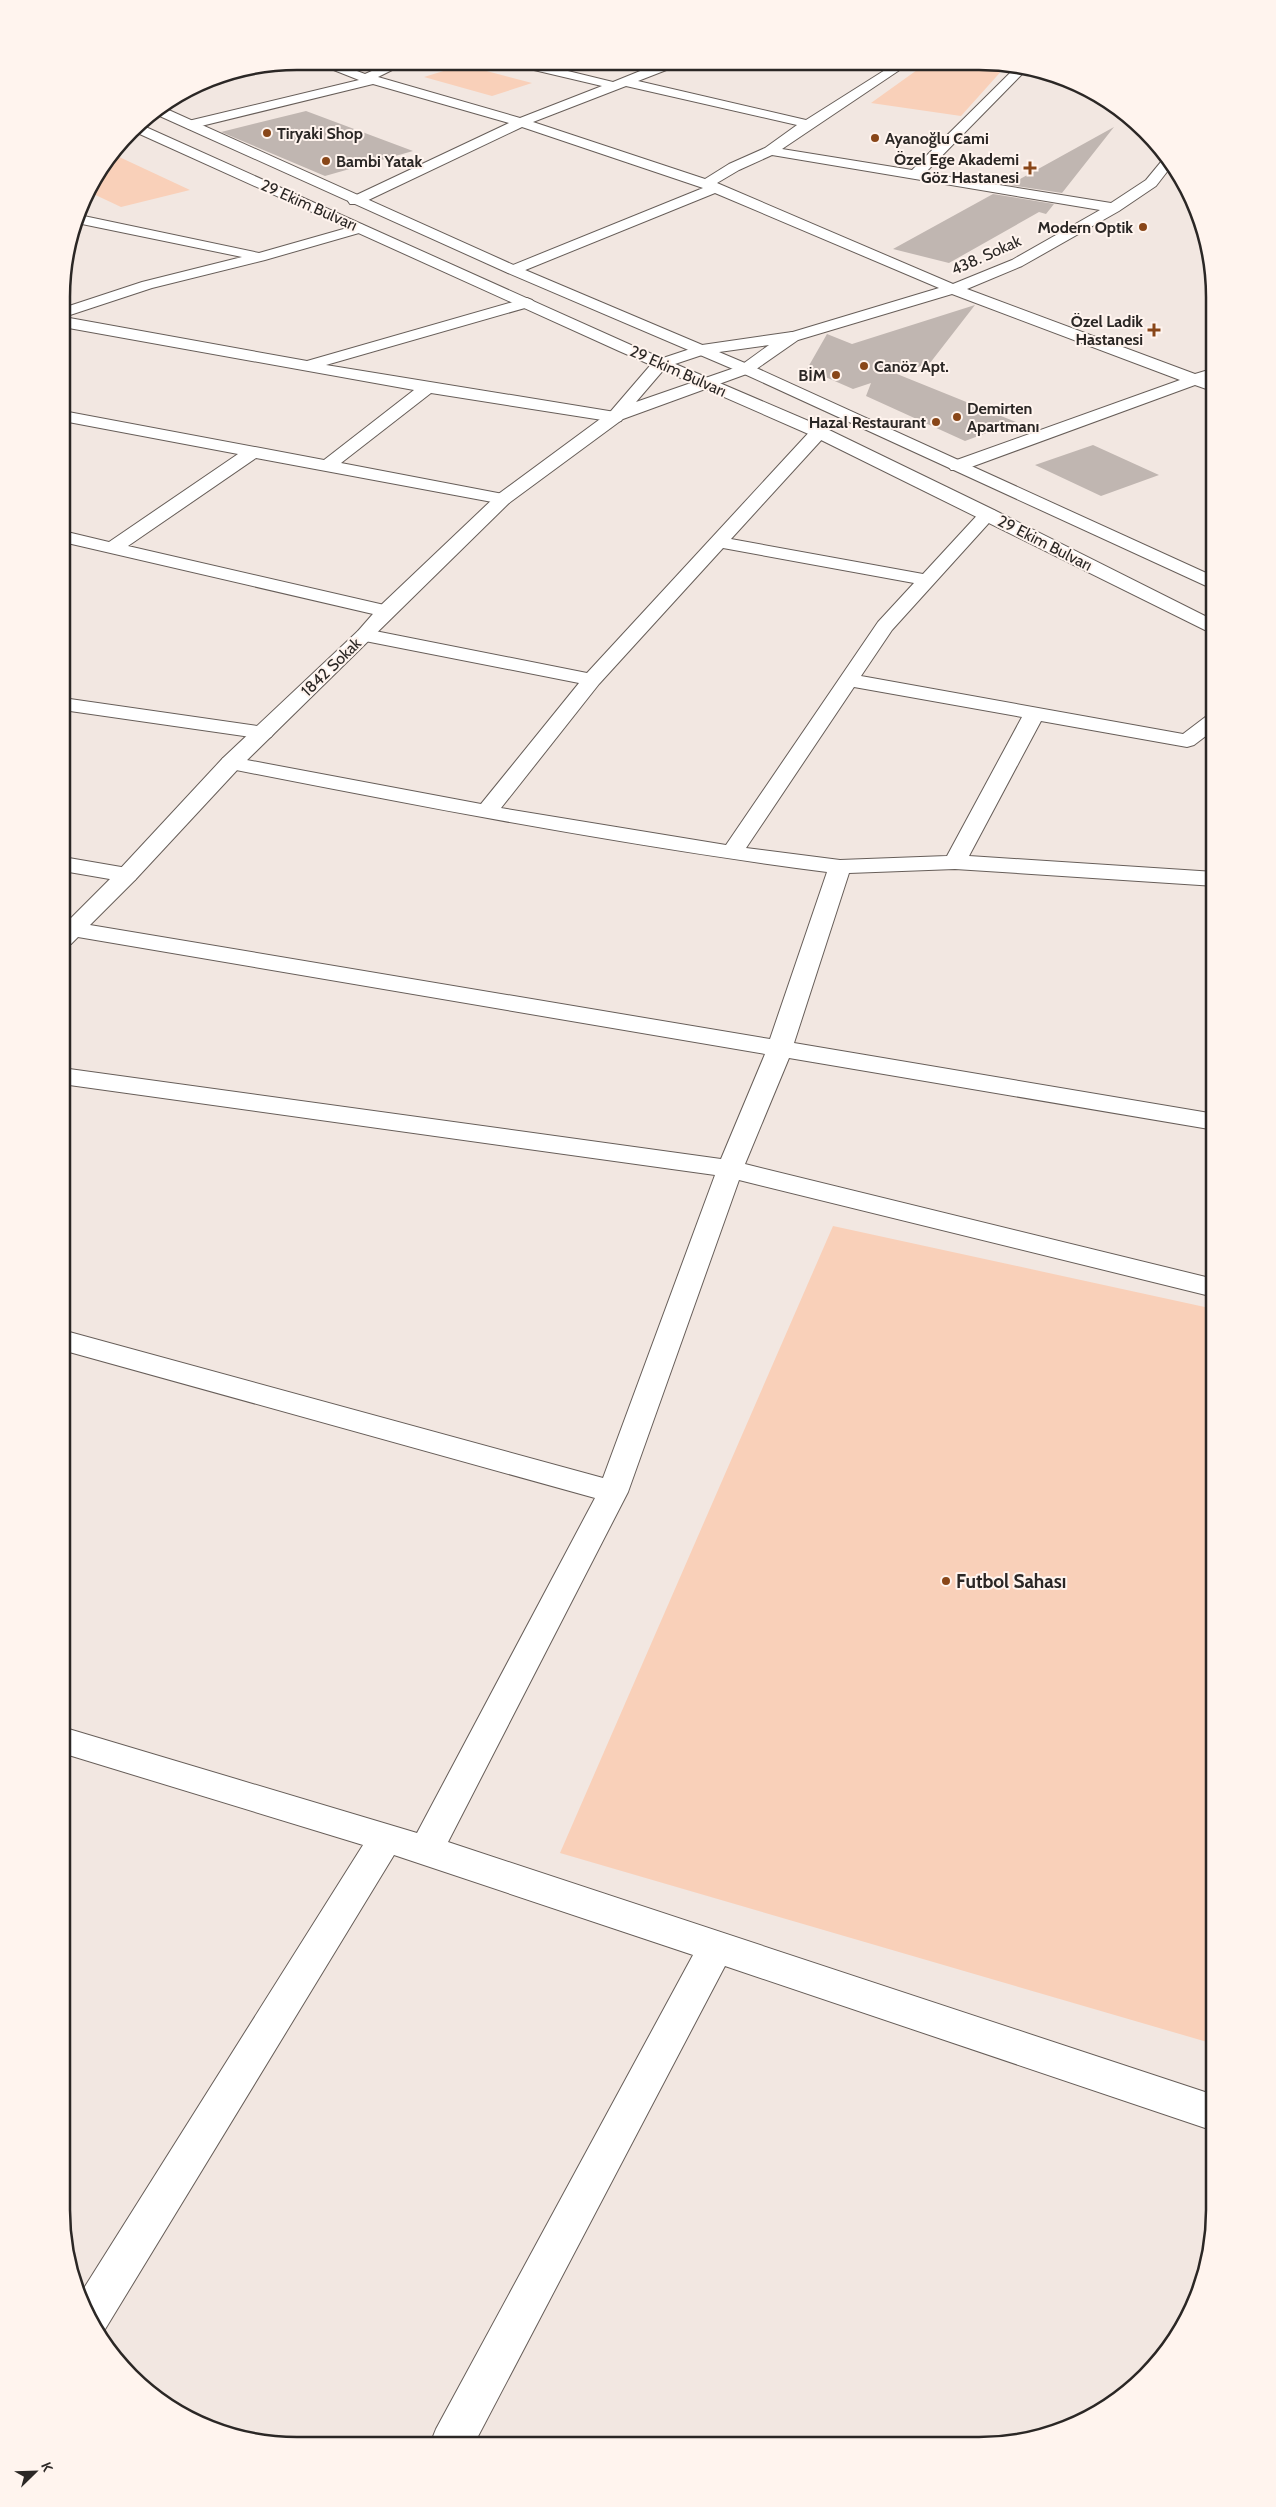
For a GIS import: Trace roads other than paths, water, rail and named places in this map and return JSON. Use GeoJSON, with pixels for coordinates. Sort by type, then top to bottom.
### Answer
{"type":"FeatureCollection","features":[{"type":"Feature","properties":{"kind":"street"},"geometry":{"type":"LineString","coordinates":[[344,70],[521,122],[711,186],[953,289],[1206,384]]}},
{"type":"Feature","properties":{"kind":"street"},"geometry":{"type":"LineString","coordinates":[[189,125],[370,79],[387,70]]}},
{"type":"Feature","properties":{"kind":"street"},"geometry":{"type":"LineString","coordinates":[[555,70],[808,124]]}},
{"type":"Feature","properties":{"kind":"street"},"geometry":{"type":"LineString","coordinates":[[355,201],[521,122],[653,70]]}},
{"type":"Feature","properties":{"kind":"street"},"geometry":{"type":"LineString","coordinates":[[513,270],[711,186],[734,168],[770,151],[808,124],[893,70]]}},
{"type":"Feature","properties":{"kind":"street"},"geometry":{"type":"LineString","coordinates":[[916,174],[1017,73]]}},
{"type":"Feature","properties":{"kind":"street","name":"29 Ekim Bulvarı"},"geometry":{"type":"LineString","coordinates":[[164,113],[355,201],[746,369],[1206,580]]}},
{"type":"Feature","properties":{"kind":"street","name":"29 Ekim Bulvarı"},"geometry":{"type":"LineString","coordinates":[[143,130],[660,364],[818,432],[988,514],[1206,624]]}},
{"type":"Feature","properties":{"kind":"street"},"geometry":{"type":"LineString","coordinates":[[770,151],[1114,208]]}},
{"type":"Feature","properties":{"kind":"street","name":"438. Sokak"},"geometry":{"type":"LineString","coordinates":[[792,337],[953,289],[1017,263],[1114,208],[1151,183],[1165,167]]}},
{"type":"Feature","properties":{"kind":"street"},"geometry":{"type":"LineString","coordinates":[[83,220],[260,257]]}},
{"type":"Feature","properties":{"kind":"street"},"geometry":{"type":"LineString","coordinates":[[70,312],[146,285],[260,257],[361,228]]}},
{"type":"Feature","properties":{"kind":"street"},"geometry":{"type":"LineString","coordinates":[[307,366],[527,303]]}},
{"type":"Feature","properties":{"kind":"street"},"geometry":{"type":"LineString","coordinates":[[70,315],[307,366],[428,388],[616,416],[746,369],[792,337]]}},
{"type":"Feature","properties":{"kind":"street"},"geometry":{"type":"LineString","coordinates":[[616,416],[660,364],[702,350],[792,337]]}},
{"type":"Feature","properties":{"kind":"street"},"geometry":{"type":"LineString","coordinates":[[957,466],[1206,376]]}},
{"type":"Feature","properties":{"kind":"street"},"geometry":{"type":"LineString","coordinates":[[327,466],[428,388]]}},
{"type":"Feature","properties":{"kind":"street","name":"1842 Sokak"},"geometry":{"type":"LineString","coordinates":[[70,931],[127,875],[231,763],[503,499],[616,416]]}},
{"type":"Feature","properties":{"kind":"street"},"geometry":{"type":"LineString","coordinates":[[70,417],[503,499]]}},
{"type":"Feature","properties":{"kind":"street"},"geometry":{"type":"LineString","coordinates":[[486,812],[592,680],[818,432]]}},
{"type":"Feature","properties":{"kind":"street"},"geometry":{"type":"LineString","coordinates":[[113,548],[253,452]]}},
{"type":"Feature","properties":{"kind":"street"},"geometry":{"type":"LineString","coordinates":[[732,853],[886,626],[988,514]]}},
{"type":"Feature","properties":{"kind":"street"},"geometry":{"type":"LineString","coordinates":[[70,539],[386,611]]}},
{"type":"Feature","properties":{"kind":"street"},"geometry":{"type":"LineString","coordinates":[[718,542],[928,580]]}},
{"type":"Feature","properties":{"kind":"street"},"geometry":{"type":"LineString","coordinates":[[365,635],[592,680]]}},
{"type":"Feature","properties":{"kind":"street"},"geometry":{"type":"LineString","coordinates":[[848,680],[1186,741],[1206,726]]}},
{"type":"Feature","properties":{"kind":"street"},"geometry":{"type":"LineString","coordinates":[[70,705],[264,733]]}},
{"type":"Feature","properties":{"kind":"street"},"geometry":{"type":"LineString","coordinates":[[955,862],[1034,714]]}},
{"type":"Feature","properties":{"kind":"street"},"geometry":{"type":"LineString","coordinates":[[231,763],[486,812],[732,853],[840,867],[955,862],[1206,878]]}},
{"type":"Feature","properties":{"kind":"street"},"geometry":{"type":"LineString","coordinates":[[70,865],[127,875]]}},
{"type":"Feature","properties":{"kind":"street"},"geometry":{"type":"LineString","coordinates":[[426,1850],[613,1492],[730,1169],[780,1048],[840,867]]}},
{"type":"Feature","properties":{"kind":"street"},"geometry":{"type":"LineString","coordinates":[[70,934],[780,1048],[1206,1121]]}},
{"type":"Feature","properties":{"kind":"street"},"geometry":{"type":"LineString","coordinates":[[70,1077],[730,1169],[1206,1286]]}},
{"type":"Feature","properties":{"kind":"street"},"geometry":{"type":"LineString","coordinates":[[70,1342],[613,1492]]}},
{"type":"Feature","properties":{"kind":"street"},"geometry":{"type":"LineString","coordinates":[[70,1742],[426,1850],[1206,2110]]}},
{"type":"Feature","properties":{"kind":"street"},"geometry":{"type":"LineString","coordinates":[[93,2310],[386,1838]]}},
{"type":"Feature","properties":{"kind":"street"},"geometry":{"type":"LineString","coordinates":[[455,2437],[716,1947]]}},
{"type":"Feature","properties":{"kind":"place","name":"Tiryaki Shop"},"geometry":{"type":"Point","coordinates":[267,133]}},
{"type":"Feature","properties":{"kind":"place","name":"Ayanoğlu Cami"},"geometry":{"type":"Point","coordinates":[875,138]}},
{"type":"Feature","properties":{"kind":"place","name":"Bambi Yatak"},"geometry":{"type":"Point","coordinates":[326,161]}},
{"type":"Feature","properties":{"kind":"place","name":"Özel Ege Akademi Göz Hastanesi"},"geometry":{"type":"Point","coordinates":[1030,168]}},
{"type":"Feature","properties":{"kind":"place","name":"Modern Optik"},"geometry":{"type":"Point","coordinates":[1143,227]}},
{"type":"Feature","properties":{"kind":"place","name":"Özel Ladik Hastanesi"},"geometry":{"type":"Point","coordinates":[1154,330]}},
{"type":"Feature","properties":{"kind":"place","name":"Canöz Apt."},"geometry":{"type":"Point","coordinates":[864,366]}},
{"type":"Feature","properties":{"kind":"place","name":"BİM"},"geometry":{"type":"Point","coordinates":[836,375]}},
{"type":"Feature","properties":{"kind":"place","name":"Demirten Apartmanı"},"geometry":{"type":"Point","coordinates":[957,417]}},
{"type":"Feature","properties":{"kind":"place","name":"Hazal Restaurant"},"geometry":{"type":"Point","coordinates":[936,422]}},
{"type":"Feature","properties":{"kind":"place","name":"Futbol Sahası"},"geometry":{"type":"Point","coordinates":[946,1581]}}]}
